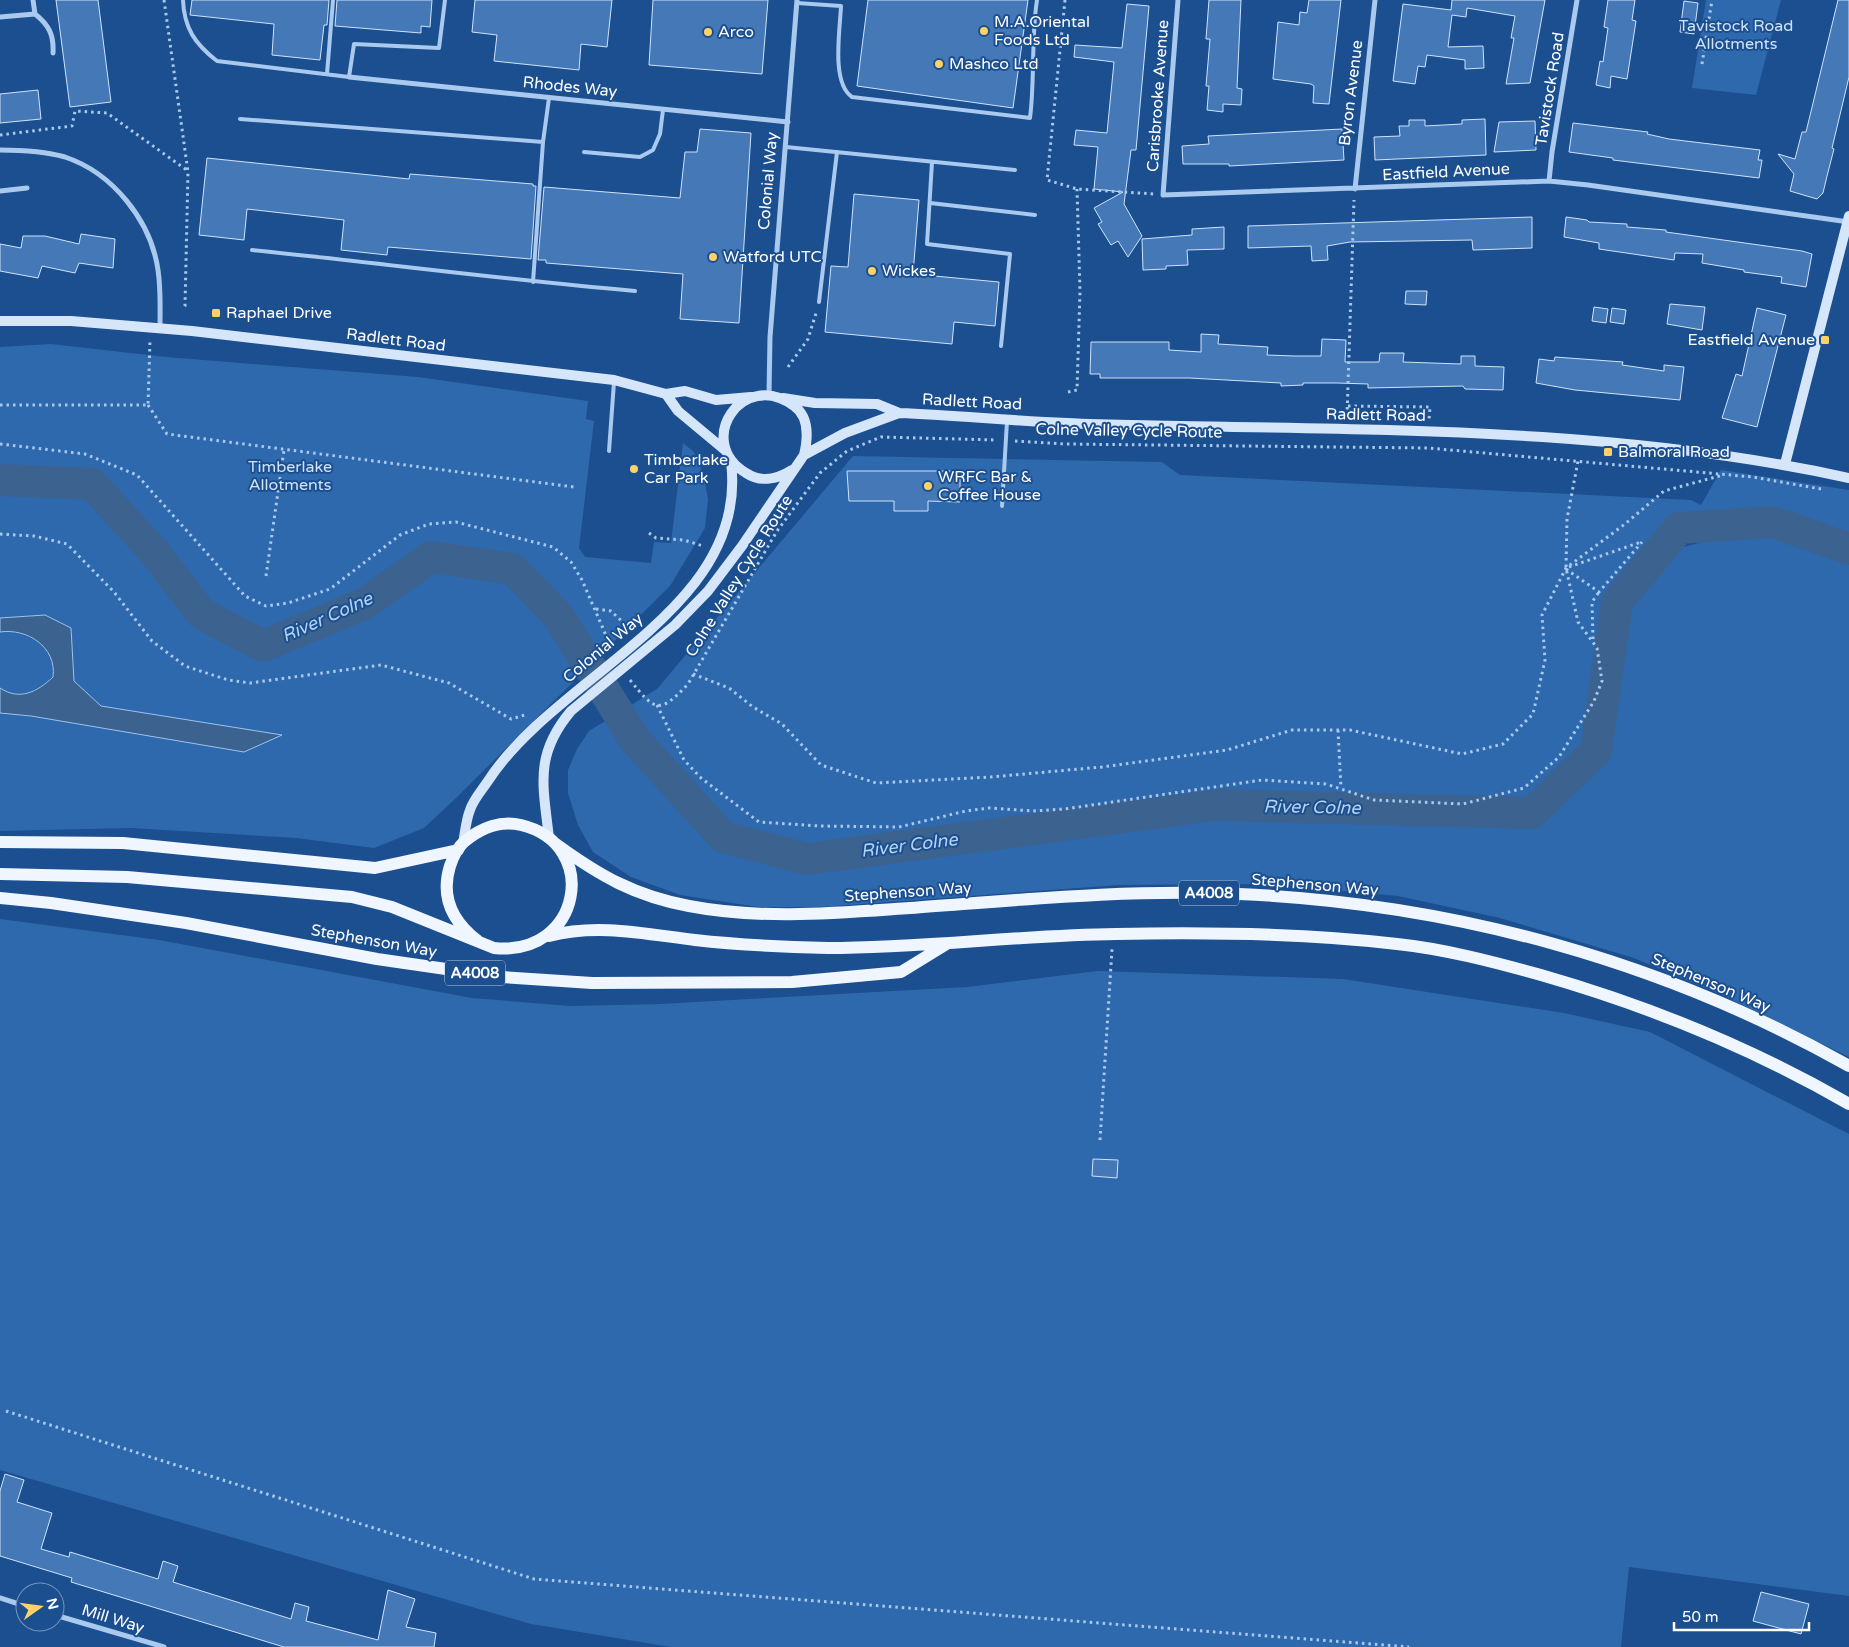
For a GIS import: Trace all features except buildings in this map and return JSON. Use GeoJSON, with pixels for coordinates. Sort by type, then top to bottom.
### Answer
{"type":"FeatureCollection","features":[{"type":"Feature","properties":{"kind":"main road"},"geometry":{"type":"LineString","coordinates":[[515,823],[532,827],[553,841],[570,868],[572,888],[569,905],[562,920],[548,936],[526,947],[511,950],[494,948],[478,942],[464,930],[451,912],[446,896],[446,877],[452,859],[460,846],[475,833],[498,824],[515,823]]}},
{"type":"Feature","properties":{"kind":"main road","name":"Stephenson Way"},"geometry":{"type":"LineString","coordinates":[[553,841],[610,881],[687,906],[732,912],[820,914],[1042,898],[1196,893],[1294,897],[1402,910],[1512,933],[1624,965],[1718,1001],[1818,1048],[1849,1066]]}},
{"type":"Feature","properties":{"kind":"main road"},"geometry":{"type":"LineString","coordinates":[[0,842],[123,843],[375,868],[460,846]]}},
{"type":"Feature","properties":{"kind":"main road","name":"Stephenson Way"},"geometry":{"type":"LineString","coordinates":[[0,874],[127,877],[352,897],[392,907],[478,942]]}},
{"type":"Feature","properties":{"kind":"main road","name":"Stephenson Way"},"geometry":{"type":"LineString","coordinates":[[0,898],[51,903],[186,923],[377,959],[501,977],[592,982],[792,982],[901,972],[947,944]]}},
{"type":"Feature","properties":{"kind":"main road","name":"Stephenson Way"},"geometry":{"type":"LineString","coordinates":[[548,936],[572,930],[609,930],[746,945],[898,948],[1113,934],[1196,933],[1324,938],[1399,944],[1509,966],[1603,994],[1701,1030],[1785,1070],[1849,1104]]}},
{"type":"Feature","properties":{"kind":"street"},"geometry":{"type":"LineString","coordinates":[[33,0],[35,14],[45,22],[54,38],[53,53]]}},
{"type":"Feature","properties":{"kind":"street","name":"Carisbrooke Avenue"},"geometry":{"type":"LineString","coordinates":[[1163,195],[1178,0]]}},
{"type":"Feature","properties":{"kind":"street","name":"Byron Avenue"},"geometry":{"type":"LineString","coordinates":[[1354,189],[1375,0]]}},
{"type":"Feature","properties":{"kind":"street","name":"Tavistock Road"},"geometry":{"type":"LineString","coordinates":[[1549,181],[1577,0]]}},
{"type":"Feature","properties":{"kind":"street","name":"Colonial Way"},"geometry":{"type":"LineString","coordinates":[[768,394],[770,337],[797,2]]}},
{"type":"Feature","properties":{"kind":"street"},"geometry":{"type":"LineString","coordinates":[[0,17],[35,14]]}},
{"type":"Feature","properties":{"kind":"street","name":"Rhodes Way"},"geometry":{"type":"LineString","coordinates":[[349,77],[788,122]]}},
{"type":"Feature","properties":{"kind":"street"},"geometry":{"type":"LineString","coordinates":[[0,150],[30,151],[65,157],[93,171],[118,192],[142,221],[154,252],[158,271],[155,328]]}},
{"type":"Feature","properties":{"kind":"street","name":"Eastfield Avenue"},"geometry":{"type":"LineString","coordinates":[[1163,195],[1549,181],[1849,220]]}},
{"type":"Feature","properties":{"kind":"street"},"geometry":{"type":"LineString","coordinates":[[0,191],[27,188]]}},
{"type":"Feature","properties":{"kind":"street"},"geometry":{"type":"LineString","coordinates":[[1785,464],[1849,220]]}},
{"type":"Feature","properties":{"kind":"street","name":"Radlett Road"},"geometry":{"type":"LineString","coordinates":[[0,321],[71,322],[155,328],[614,380],[666,394],[685,391],[716,400],[751,397]]}},
{"type":"Feature","properties":{"kind":"street"},"geometry":{"type":"LineString","coordinates":[[666,394],[678,411],[726,451]]}},
{"type":"Feature","properties":{"kind":"street"},"geometry":{"type":"LineString","coordinates":[[768,394],[783,398],[797,408],[806,422],[808,439],[804,455],[792,470],[782,476],[768,479],[752,477],[737,468],[726,451],[723,438],[725,425],[731,413],[740,403],[751,397],[768,394]]}},
{"type":"Feature","properties":{"kind":"street","name":"Radlett Road"},"geometry":{"type":"LineString","coordinates":[[783,398],[815,403],[877,404],[900,413],[1066,423],[1436,431],[1564,437],[1646,444],[1785,464],[1849,478]]}},
{"type":"Feature","properties":{"kind":"street","name":"Radlett Road"},"geometry":{"type":"LineString","coordinates":[[804,455],[845,433],[900,413]]}},
{"type":"Feature","properties":{"kind":"street","name":"Colonial Way"},"geometry":{"type":"LineString","coordinates":[[460,846],[470,809],[500,762],[528,732],[562,701],[686,595],[707,568],[728,518],[733,480],[731,461]]}},
{"type":"Feature","properties":{"kind":"street","name":"Colonial Way"},"geometry":{"type":"LineString","coordinates":[[553,841],[543,767],[554,734],[571,711],[675,625],[708,591],[742,546],[792,470]]}},
{"type":"Feature","properties":{"kind":"street"},"geometry":{"type":"LineString","coordinates":[[0,1598],[15,1603]]}},
{"type":"Feature","properties":{"kind":"street","name":"Mill Way"},"geometry":{"type":"LineString","coordinates":[[65,1618],[164,1647]]}},
{"type":"Feature","properties":{"kind":"lane"},"geometry":{"type":"LineString","coordinates":[[183,0],[183,15],[187,28],[200,48],[217,61],[349,77],[354,44],[439,48],[445,0]]}},
{"type":"Feature","properties":{"kind":"lane"},"geometry":{"type":"LineString","coordinates":[[327,74],[333,0]]}},
{"type":"Feature","properties":{"kind":"lane"},"geometry":{"type":"LineString","coordinates":[[797,2],[841,6],[838,75],[844,92],[852,97],[1030,118],[1033,92],[1034,24],[1037,0]]}},
{"type":"Feature","properties":{"kind":"lane"},"geometry":{"type":"LineString","coordinates":[[533,282],[544,142],[550,98]]}},
{"type":"Feature","properties":{"kind":"lane"},"geometry":{"type":"LineString","coordinates":[[584,152],[640,157],[654,150],[660,134],[663,110]]}},
{"type":"Feature","properties":{"kind":"lane"},"geometry":{"type":"LineString","coordinates":[[240,119],[544,142]]}},
{"type":"Feature","properties":{"kind":"lane"},"geometry":{"type":"LineString","coordinates":[[786,147],[1015,170]]}},
{"type":"Feature","properties":{"kind":"lane"},"geometry":{"type":"LineString","coordinates":[[819,302],[837,152]]}},
{"type":"Feature","properties":{"kind":"lane"},"geometry":{"type":"LineString","coordinates":[[932,162],[927,244],[1010,254],[1001,346]]}},
{"type":"Feature","properties":{"kind":"lane"},"geometry":{"type":"LineString","coordinates":[[930,203],[1035,215]]}},
{"type":"Feature","properties":{"kind":"lane"},"geometry":{"type":"LineString","coordinates":[[252,250],[461,272],[533,282],[635,291]]}},
{"type":"Feature","properties":{"kind":"lane"},"geometry":{"type":"LineString","coordinates":[[609,451],[614,380]]}},
{"type":"Feature","properties":{"kind":"lane"},"geometry":{"type":"LineString","coordinates":[[1002,506],[1008,419]]}},
{"type":"Feature","properties":{"kind":"path"},"geometry":{"type":"LineString","coordinates":[[164,0],[188,172],[185,306],[182,309]]}},
{"type":"Feature","properties":{"kind":"path"},"geometry":{"type":"LineString","coordinates":[[1065,0],[1047,180],[1077,188],[1163,195]]}},
{"type":"Feature","properties":{"kind":"path"},"geometry":{"type":"LineString","coordinates":[[1702,64],[1712,0]]}},
{"type":"Feature","properties":{"kind":"path"},"geometry":{"type":"LineString","coordinates":[[0,135],[72,126],[75,111],[106,113],[188,172]]}},
{"type":"Feature","properties":{"kind":"path"},"geometry":{"type":"LineString","coordinates":[[1068,392],[1077,390],[1080,292],[1077,188]]}},
{"type":"Feature","properties":{"kind":"path"},"geometry":{"type":"LineString","coordinates":[[1354,189],[1348,406],[1430,407]]}},
{"type":"Feature","properties":{"kind":"path"},"geometry":{"type":"LineString","coordinates":[[788,367],[812,332],[819,302]]}},
{"type":"Feature","properties":{"kind":"path"},"geometry":{"type":"LineString","coordinates":[[155,328],[148,404],[167,434],[574,487]]}},
{"type":"Feature","properties":{"kind":"path"},"geometry":{"type":"LineString","coordinates":[[0,405],[148,404]]}},
{"type":"Feature","properties":{"kind":"path","name":"Colne Valley Cycle Route"},"geometry":{"type":"LineString","coordinates":[[657,706],[670,703],[688,684],[777,532],[820,473],[847,451],[881,437],[1006,440],[1065,444],[1428,448],[1726,475],[1830,490]]}},
{"type":"Feature","properties":{"kind":"path"},"geometry":{"type":"LineString","coordinates":[[0,444],[86,454],[137,475],[245,596],[266,606],[288,603],[330,589],[400,536],[429,524],[456,522],[553,546],[571,562],[596,609],[614,653]]}},
{"type":"Feature","properties":{"kind":"path"},"geometry":{"type":"LineString","coordinates":[[266,576],[284,450]]}},
{"type":"Feature","properties":{"kind":"path"},"geometry":{"type":"LineString","coordinates":[[626,677],[648,702],[657,706],[684,760],[701,778],[759,822],[820,826],[899,827],[966,811],[989,808],[1033,811],[1065,809],[1262,780],[1326,784],[1374,800],[1463,804],[1524,788],[1560,757],[1594,701],[1602,681],[1601,660],[1593,640],[1578,622],[1566,568],[1567,519],[1578,461]]}},
{"type":"Feature","properties":{"kind":"path"},"geometry":{"type":"LineString","coordinates":[[693,674],[729,688],[753,707],[782,724],[821,765],[876,783],[991,777],[1102,767],[1227,750],[1292,730],[1350,730],[1462,754],[1504,744],[1533,714],[1545,660],[1542,614],[1566,568],[1664,492],[1726,475]]}},
{"type":"Feature","properties":{"kind":"path"},"geometry":{"type":"LineString","coordinates":[[649,533],[656,538],[684,540],[704,546]]}},
{"type":"Feature","properties":{"kind":"path"},"geometry":{"type":"LineString","coordinates":[[0,534],[34,536],[67,544],[114,592],[152,641],[185,666],[228,680],[250,683],[381,665],[449,683],[511,719],[522,718],[531,711]]}},
{"type":"Feature","properties":{"kind":"path"},"geometry":{"type":"LineString","coordinates":[[1566,568],[1642,542],[1592,602],[1593,640]]}},
{"type":"Feature","properties":{"kind":"path"},"geometry":{"type":"LineString","coordinates":[[1566,568],[1599,592]]}},
{"type":"Feature","properties":{"kind":"path"},"geometry":{"type":"LineString","coordinates":[[596,609],[611,611],[636,636]]}},
{"type":"Feature","properties":{"kind":"path"},"geometry":{"type":"LineString","coordinates":[[1338,730],[1341,788]]}},
{"type":"Feature","properties":{"kind":"path"},"geometry":{"type":"LineString","coordinates":[[1100,1140],[1113,934]]}},
{"type":"Feature","properties":{"kind":"path"},"geometry":{"type":"LineString","coordinates":[[6,1410],[534,1579],[1409,1647]]}},
{"type":"Feature","properties":{"kind":"green space","name":"Tavistock Road Allotments"},"geometry":{"type":"Polygon","coordinates":[[[1706,0],[1781,0],[1756,95],[1692,88],[1706,0]]]}},
{"type":"Feature","properties":{"kind":"green space","name":"Timberlake Allotments"},"geometry":{"type":"Polygon","coordinates":[[[51,344],[166,357],[418,377],[588,401],[586,419],[594,421],[579,548],[585,557],[651,563],[654,542],[671,543],[683,443],[694,452],[703,473],[708,499],[705,528],[670,586],[424,828],[374,848],[296,838],[131,828],[0,831],[0,713],[281,735],[101,706],[74,681],[71,628],[45,615],[0,618],[0,347],[51,344]]]}},
{"type":"Feature","properties":{"kind":"green space"},"geometry":{"type":"Polygon","coordinates":[[[853,456],[1162,462],[1180,475],[1691,500],[1701,505],[1721,470],[1849,490],[1849,546],[1774,518],[1689,524],[1672,550],[1748,530],[1849,555],[1849,1057],[1724,996],[1634,958],[1500,918],[1398,896],[1270,884],[1119,885],[820,907],[758,907],[680,895],[631,877],[593,852],[578,825],[568,793],[568,770],[577,749],[589,731],[657,689],[853,456]]]}},
{"type":"Feature","properties":{"kind":"green space"},"geometry":{"type":"Polygon","coordinates":[[[8,631],[26,636],[41,644],[51,658],[53,676],[41,686],[28,693],[14,694],[0,688],[0,632],[8,631]]]}},
{"type":"Feature","properties":{"kind":"green space"},"geometry":{"type":"Polygon","coordinates":[[[0,919],[159,940],[472,998],[570,1006],[660,1004],[967,987],[1098,971],[1343,979],[1564,1013],[1650,1032],[1849,1134],[1849,1596],[1629,1567],[1621,1647],[671,1647],[531,1624],[0,1470],[0,919]]]}},
{"type":"Feature","properties":{"kind":"shaded area"},"geometry":{"type":"Polygon","coordinates":[[[45,615],[71,628],[74,681],[101,706],[282,735],[244,752],[31,716],[0,713],[0,688],[14,694],[28,693],[41,687],[53,677],[53,666],[45,649],[38,642],[20,633],[0,632],[0,618],[45,615]]]}},
{"type":"Feature","properties":{"kind":"waterway","name":"River Colne"},"geometry":{"type":"LineString","coordinates":[[0,480],[92,484],[155,553],[202,614],[263,646],[364,604],[431,557],[513,569],[559,617],[635,740],[723,837],[807,859],[1215,805],[1532,813],[1596,751],[1617,602],[1679,528],[1773,522],[1849,549]]}},
{"type":"Feature","properties":{"kind":"place","name":"M.A.Oriental Foods Ltd"},"geometry":{"type":"Point","coordinates":[984,31]}},
{"type":"Feature","properties":{"kind":"place","name":"Arco"},"geometry":{"type":"Point","coordinates":[708,32]}},
{"type":"Feature","properties":{"kind":"place","name":"Mashco Ltd"},"geometry":{"type":"Point","coordinates":[939,64]}},
{"type":"Feature","properties":{"kind":"place","name":"Watford UTC"},"geometry":{"type":"Point","coordinates":[713,257]}},
{"type":"Feature","properties":{"kind":"place","name":"Wickes"},"geometry":{"type":"Point","coordinates":[872,271]}},
{"type":"Feature","properties":{"kind":"place","name":"Raphael Drive"},"geometry":{"type":"Point","coordinates":[216,313]}},
{"type":"Feature","properties":{"kind":"place","name":"Eastfield Avenue"},"geometry":{"type":"Point","coordinates":[1825,340]}},
{"type":"Feature","properties":{"kind":"place","name":"Balmoral Road"},"geometry":{"type":"Point","coordinates":[1608,452]}},
{"type":"Feature","properties":{"kind":"place","name":"Timberlake Car Park"},"geometry":{"type":"Point","coordinates":[634,469]}},
{"type":"Feature","properties":{"kind":"place","name":"WRFC Bar & Coffee House"},"geometry":{"type":"Point","coordinates":[928,486]}}]}
